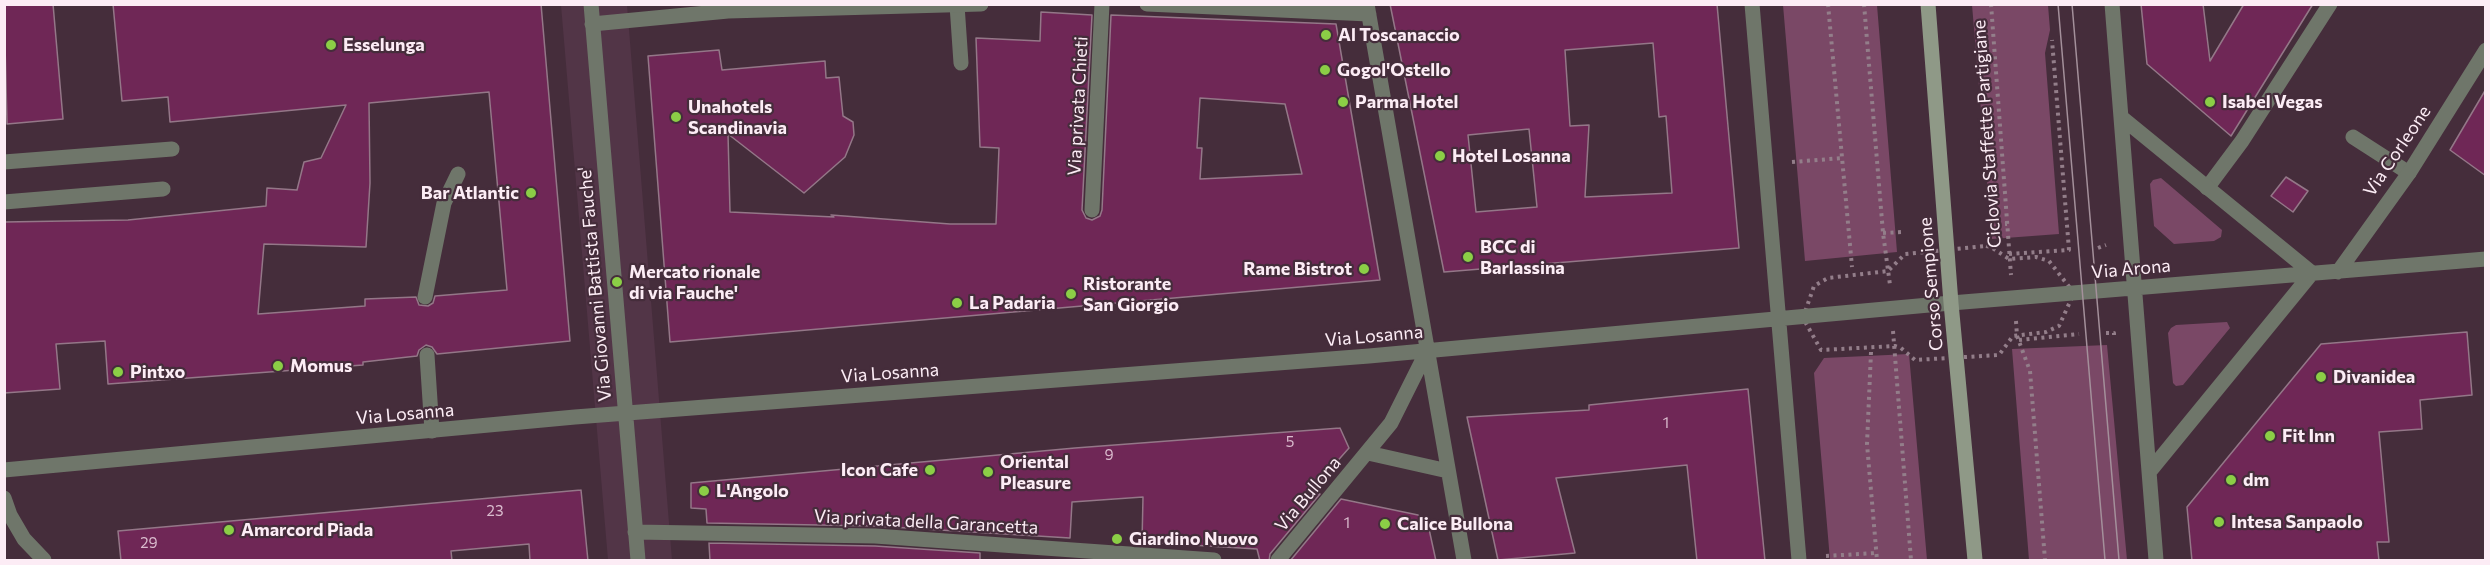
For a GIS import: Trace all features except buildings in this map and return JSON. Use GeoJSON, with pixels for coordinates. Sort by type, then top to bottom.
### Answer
{"type":"FeatureCollection","features":[{"type":"Feature","properties":{"kind":"main road","name":"Corso Sempione"},"geometry":{"type":"LineString","coordinates":[[1928,4],[1951,303],[1975,561]]}},
{"type":"Feature","properties":{"kind":"street","name":"Via Giovanni Battista Fauche'"},"geometry":{"type":"LineString","coordinates":[[591,4],[638,561]]}},
{"type":"Feature","properties":{"kind":"street"},"geometry":{"type":"LineString","coordinates":[[592,24],[728,11],[981,4]]}},
{"type":"Feature","properties":{"kind":"street","name":"Via privata Chieti"},"geometry":{"type":"LineString","coordinates":[[1092,210],[1102,4]]}},
{"type":"Feature","properties":{"kind":"street"},"geometry":{"type":"LineString","coordinates":[[1147,4],[1368,9],[1464,561]]}},
{"type":"Feature","properties":{"kind":"street"},"geometry":{"type":"LineString","coordinates":[[1752,4],[1799,561]]}},
{"type":"Feature","properties":{"kind":"street"},"geometry":{"type":"LineString","coordinates":[[2112,4],[2156,561]]}},
{"type":"Feature","properties":{"kind":"street"},"geometry":{"type":"LineString","coordinates":[[2207,188],[2242,141],[2330,4]]}},
{"type":"Feature","properties":{"kind":"street"},"geometry":{"type":"LineString","coordinates":[[957,5],[961,63]]}},
{"type":"Feature","properties":{"kind":"street","name":"Via Corleone"},"geometry":{"type":"LineString","coordinates":[[2338,272],[2409,174],[2486,50]]}},
{"type":"Feature","properties":{"kind":"street"},"geometry":{"type":"LineString","coordinates":[[2121,117],[2312,273],[2150,471]]}},
{"type":"Feature","properties":{"kind":"street"},"geometry":{"type":"LineString","coordinates":[[2353,137],[2409,174]]}},
{"type":"Feature","properties":{"kind":"street"},"geometry":{"type":"LineString","coordinates":[[4,162],[172,149]]}},
{"type":"Feature","properties":{"kind":"street"},"geometry":{"type":"LineString","coordinates":[[425,297],[444,203],[458,174]]}},
{"type":"Feature","properties":{"kind":"street"},"geometry":{"type":"LineString","coordinates":[[4,202],[163,189]]}},
{"type":"Feature","properties":{"kind":"street","name":"Via Arona"},"geometry":{"type":"LineString","coordinates":[[1779,321],[1951,303],[2486,259]]}},
{"type":"Feature","properties":{"kind":"street","name":"Via Losanna"},"geometry":{"type":"LineString","coordinates":[[4,470],[625,413],[1426,351],[1779,321]]}},
{"type":"Feature","properties":{"kind":"street","name":"Via Bullona"},"geometry":{"type":"LineString","coordinates":[[1278,561],[1391,423],[1426,351]]}},
{"type":"Feature","properties":{"kind":"street"},"geometry":{"type":"LineString","coordinates":[[427,355],[432,431]]}},
{"type":"Feature","properties":{"kind":"street","name":"Via Bullona"},"geometry":{"type":"LineString","coordinates":[[1368,453],[1448,471]]}},
{"type":"Feature","properties":{"kind":"street"},"geometry":{"type":"LineString","coordinates":[[4,498],[10,515],[24,539],[44,561]]}},
{"type":"Feature","properties":{"kind":"street","name":"Via privata della Garancetta"},"geometry":{"type":"LineString","coordinates":[[635,532],[875,536],[1214,561]]}},
{"type":"Feature","properties":{"kind":"path"},"geometry":{"type":"LineString","coordinates":[[1828,4],[1852,267]]}},
{"type":"Feature","properties":{"kind":"path"},"geometry":{"type":"LineString","coordinates":[[1864,4],[1883,233],[1889,272]]}},
{"type":"Feature","properties":{"kind":"path","name":"Ciclovia Staffette Partigiane"},"geometry":{"type":"LineString","coordinates":[[1991,4],[2009,258]]}},
{"type":"Feature","properties":{"kind":"path"},"geometry":{"type":"LineString","coordinates":[[2009,258],[2069,250],[2052,40]]}},
{"type":"Feature","properties":{"kind":"path"},"geometry":{"type":"LineString","coordinates":[[1792,162],[1843,158]]}},
{"type":"Feature","properties":{"kind":"path"},"geometry":{"type":"LineString","coordinates":[[1990,225],[2007,224]]}},
{"type":"Feature","properties":{"kind":"path"},"geometry":{"type":"LineString","coordinates":[[1883,233],[1903,232]]}},
{"type":"Feature","properties":{"kind":"path"},"geometry":{"type":"LineString","coordinates":[[1986,246],[2004,257],[2036,257],[2049,261],[2074,293],[2059,326],[2046,333],[2013,336],[1999,355]]}},
{"type":"Feature","properties":{"kind":"path"},"geometry":{"type":"LineString","coordinates":[[1905,254],[1889,272],[1828,278],[1818,282],[1814,286],[1803,318],[1821,350],[1826,352],[1895,346],[1901,348],[1915,360]]}},
{"type":"Feature","properties":{"kind":"path"},"geometry":{"type":"LineString","coordinates":[[2018,336],[2079,334]]}},
{"type":"Feature","properties":{"kind":"path"},"geometry":{"type":"LineString","coordinates":[[2018,336],[2030,371],[2045,561]]}},
{"type":"Feature","properties":{"kind":"path"},"geometry":{"type":"LineString","coordinates":[[1895,346],[1911,561]]}},
{"type":"Feature","properties":{"kind":"path"},"geometry":{"type":"LineString","coordinates":[[1871,352],[1867,444],[1877,561]]}},
{"type":"Feature","properties":{"kind":"path"},"geometry":{"type":"LineString","coordinates":[[1826,556],[1876,553]]}},
{"type":"Feature","properties":{"kind":"shaded area","name":"Mercato rionale di via Fauche'"},"geometry":{"type":"Polygon","coordinates":[[[561,5],[627,5],[672,560],[608,560],[561,5]]]}},
{"type":"Feature","properties":{"kind":"shaded area"},"geometry":{"type":"Polygon","coordinates":[[[1783,5],[1877,5],[1897,252],[1805,261],[1783,5]]]}},
{"type":"Feature","properties":{"kind":"shaded area"},"geometry":{"type":"Polygon","coordinates":[[[1972,5],[2048,5],[2050,30],[2045,53],[2059,234],[1992,239],[1972,5]]]}},
{"type":"Feature","properties":{"kind":"shaded area"},"geometry":{"type":"Polygon","coordinates":[[[2161,178],[2222,230],[2221,237],[2214,241],[2174,244],[2154,226],[2150,184],[2153,180],[2161,178]]]}},
{"type":"Feature","properties":{"kind":"shaded area"},"geometry":{"type":"Polygon","coordinates":[[[2227,322],[2230,328],[2183,385],[2176,386],[2173,383],[2168,333],[2171,328],[2176,325],[2227,322]]]}},
{"type":"Feature","properties":{"kind":"shaded area"},"geometry":{"type":"Polygon","coordinates":[[[2107,345],[2127,560],[2029,560],[2012,349],[2107,345]]]}},
{"type":"Feature","properties":{"kind":"shaded area"},"geometry":{"type":"Polygon","coordinates":[[[1909,354],[1927,560],[1830,560],[1814,373],[1824,358],[1909,354]]]}},
{"type":"Feature","properties":{"kind":"tram line"},"geometry":{"type":"LineString","coordinates":[[2058,4],[2105,560]]}},
{"type":"Feature","properties":{"kind":"tram line"},"geometry":{"type":"LineString","coordinates":[[2072,4],[2119,560]]}},
{"type":"Feature","properties":{"kind":"place","name":"Al Toscanaccio"},"geometry":{"type":"Point","coordinates":[1326,35]}},
{"type":"Feature","properties":{"kind":"place","name":"Esselunga"},"geometry":{"type":"Point","coordinates":[331,45]}},
{"type":"Feature","properties":{"kind":"place","name":"Gogol'Ostello"},"geometry":{"type":"Point","coordinates":[1325,70]}},
{"type":"Feature","properties":{"kind":"place","name":"Parma Hotel"},"geometry":{"type":"Point","coordinates":[1343,102]}},
{"type":"Feature","properties":{"kind":"place","name":"Isabel Vegas"},"geometry":{"type":"Point","coordinates":[2210,102]}},
{"type":"Feature","properties":{"kind":"place","name":"Unahotels Scandinavia"},"geometry":{"type":"Point","coordinates":[676,117]}},
{"type":"Feature","properties":{"kind":"place","name":"Hotel Losanna"},"geometry":{"type":"Point","coordinates":[1440,156]}},
{"type":"Feature","properties":{"kind":"place","name":"Bar Atlantic"},"geometry":{"type":"Point","coordinates":[531,193]}},
{"type":"Feature","properties":{"kind":"place","name":"BCC di Barlassina"},"geometry":{"type":"Point","coordinates":[1468,257]}},
{"type":"Feature","properties":{"kind":"place","name":"Rame Bistrot"},"geometry":{"type":"Point","coordinates":[1364,269]}},
{"type":"Feature","properties":{"kind":"place","name":"Mercato rionale di via Fauche'"},"geometry":{"type":"Point","coordinates":[617,282]}},
{"type":"Feature","properties":{"kind":"place","name":"Ristorante San Giorgio"},"geometry":{"type":"Point","coordinates":[1071,294]}},
{"type":"Feature","properties":{"kind":"place","name":"La Padaria"},"geometry":{"type":"Point","coordinates":[957,303]}},
{"type":"Feature","properties":{"kind":"place","name":"Momus"},"geometry":{"type":"Point","coordinates":[278,366]}},
{"type":"Feature","properties":{"kind":"place","name":"Pintxo"},"geometry":{"type":"Point","coordinates":[118,372]}},
{"type":"Feature","properties":{"kind":"place","name":"Divanidea"},"geometry":{"type":"Point","coordinates":[2321,377]}},
{"type":"Feature","properties":{"kind":"place","name":"Fit Inn"},"geometry":{"type":"Point","coordinates":[2270,436]}},
{"type":"Feature","properties":{"kind":"place","name":"Icon Cafe"},"geometry":{"type":"Point","coordinates":[930,470]}},
{"type":"Feature","properties":{"kind":"place","name":"Oriental Pleasure"},"geometry":{"type":"Point","coordinates":[988,472]}},
{"type":"Feature","properties":{"kind":"place","name":"dm"},"geometry":{"type":"Point","coordinates":[2231,480]}},
{"type":"Feature","properties":{"kind":"place","name":"L'Angolo"},"geometry":{"type":"Point","coordinates":[704,491]}},
{"type":"Feature","properties":{"kind":"place","name":"Intesa Sanpaolo"},"geometry":{"type":"Point","coordinates":[2219,522]}},
{"type":"Feature","properties":{"kind":"place","name":"Calice Bullona"},"geometry":{"type":"Point","coordinates":[1385,524]}},
{"type":"Feature","properties":{"kind":"place","name":"Amarcord Piada"},"geometry":{"type":"Point","coordinates":[229,530]}},
{"type":"Feature","properties":{"kind":"place","name":"Giardino Nuovo"},"geometry":{"type":"Point","coordinates":[1117,539]}}]}
